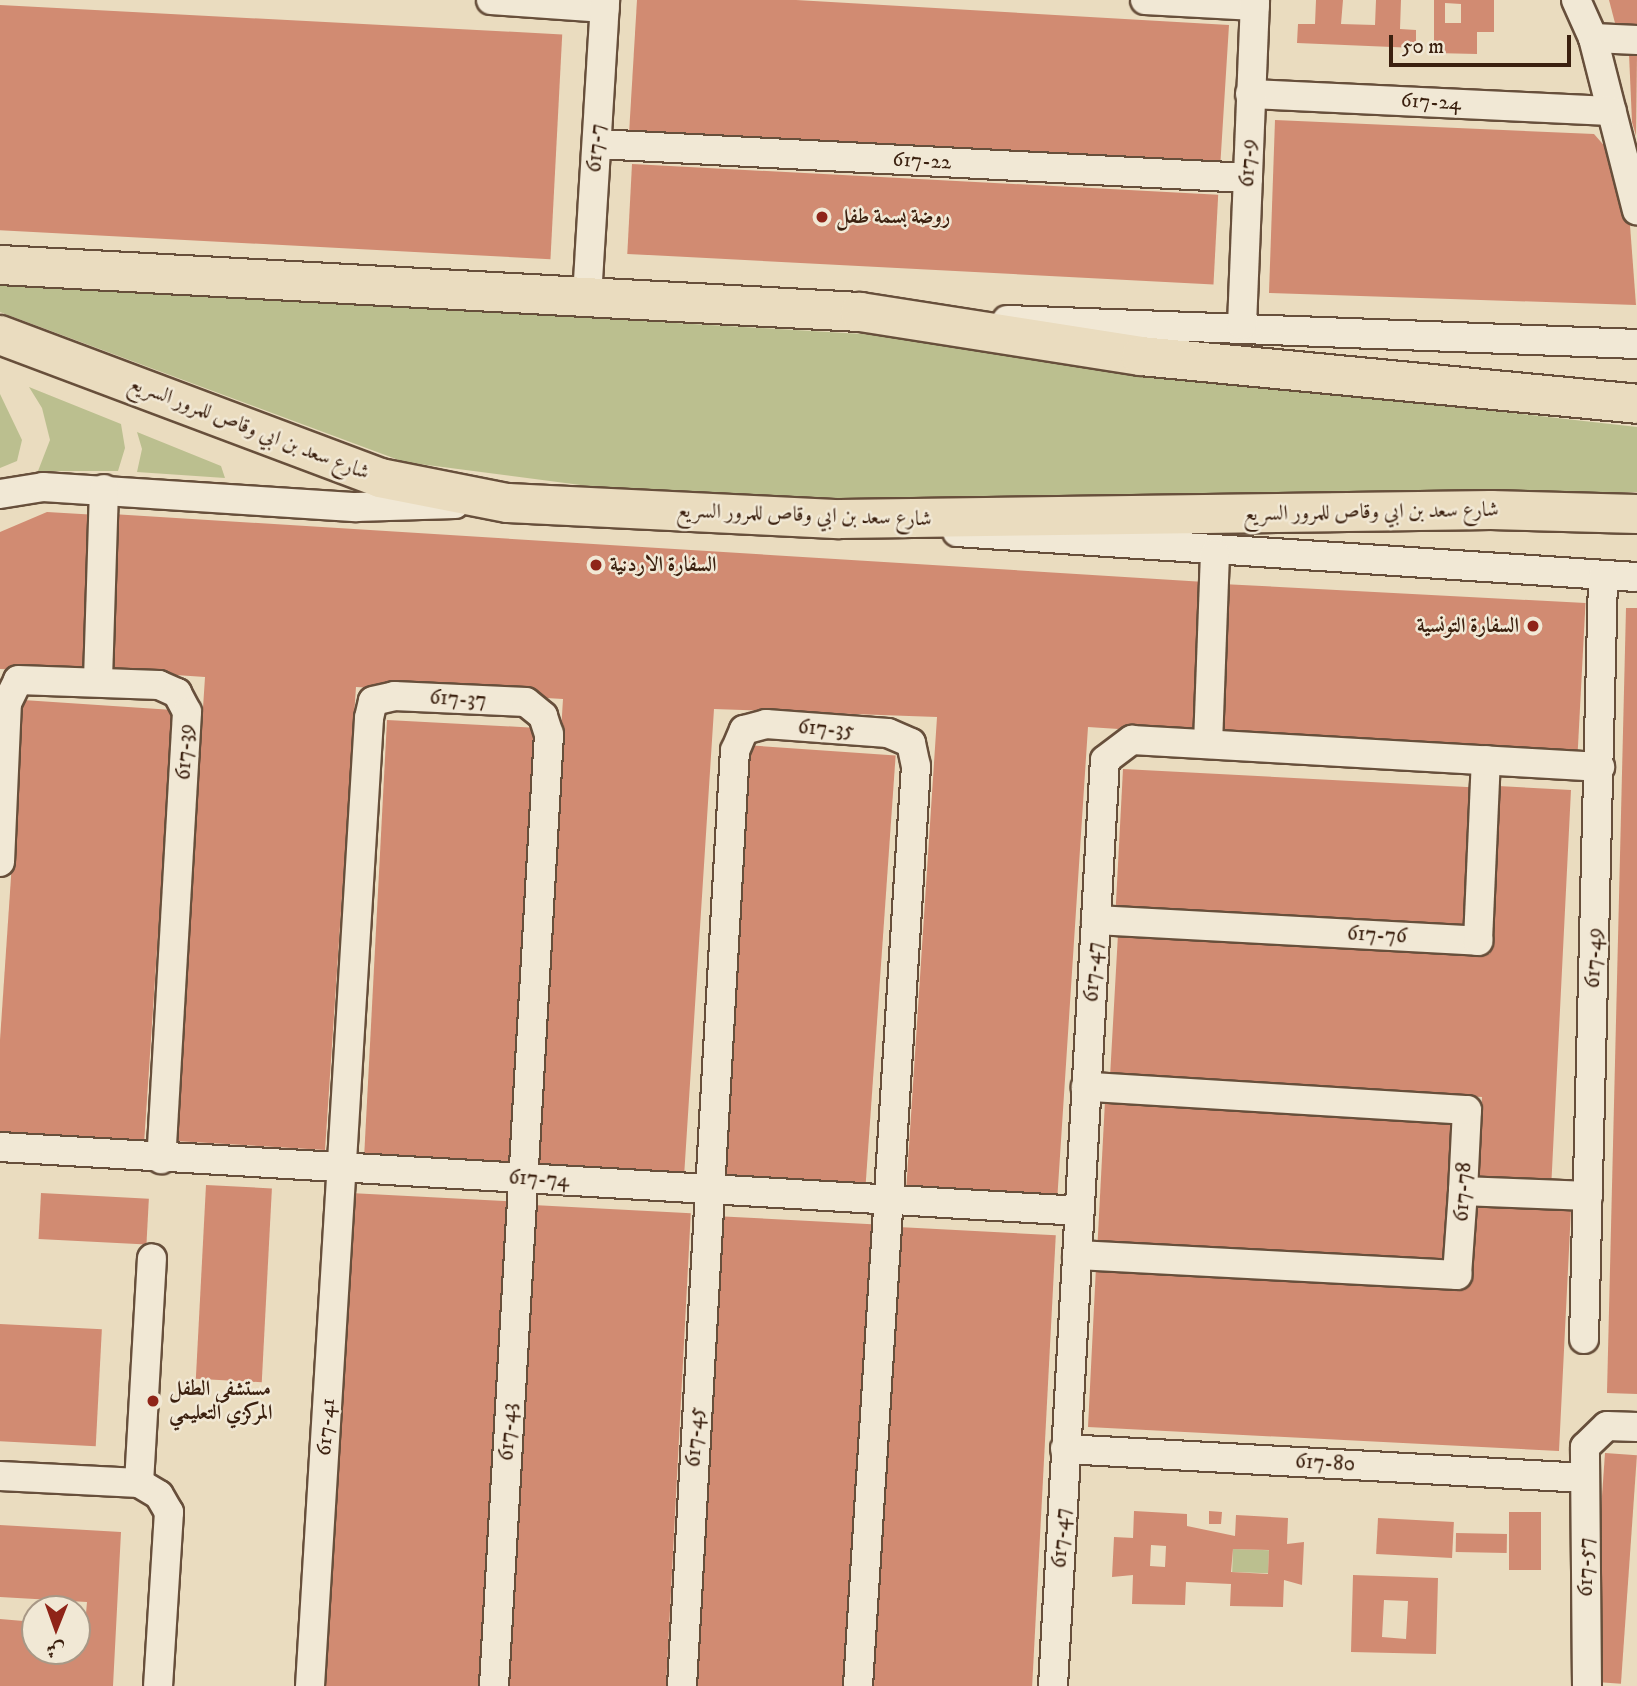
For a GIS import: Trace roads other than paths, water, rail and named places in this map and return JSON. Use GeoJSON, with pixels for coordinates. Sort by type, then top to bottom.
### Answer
{"type":"FeatureCollection","features":[{"type":"Feature","properties":{"kind":"highway"},"geometry":{"type":"LineString","coordinates":[[0,265],[860,312],[1141,356],[1637,404]]}},
{"type":"Feature","properties":{"kind":"highway","name":"شارع سعد بن ابي وقاص للمرور السريع"},"geometry":{"type":"LineString","coordinates":[[0,335],[380,478],[508,503],[840,519],[1491,510],[1637,514]]}},
{"type":"Feature","properties":{"kind":"street"},"geometry":{"type":"LineString","coordinates":[[491,0],[605,4]]}},
{"type":"Feature","properties":{"kind":"street"},"geometry":{"type":"LineString","coordinates":[[1145,0],[1255,3]]}},
{"type":"Feature","properties":{"kind":"street"},"geometry":{"type":"LineString","coordinates":[[1576,0],[1593,38],[1636,202]]}},
{"type":"Feature","properties":{"kind":"street","name":"617-9"},"geometry":{"type":"LineString","coordinates":[[1242,325],[1255,3]]}},
{"type":"Feature","properties":{"kind":"street","name":"617-7"},"geometry":{"type":"LineString","coordinates":[[587,297],[605,4]]}},
{"type":"Feature","properties":{"kind":"street"},"geometry":{"type":"LineString","coordinates":[[1593,38],[1637,40]]}},
{"type":"Feature","properties":{"kind":"street","name":"617-24"},"geometry":{"type":"LineString","coordinates":[[1250,94],[1612,111]]}},
{"type":"Feature","properties":{"kind":"street","name":"617-22"},"geometry":{"type":"LineString","coordinates":[[597,144],[1248,178]]}},
{"type":"Feature","properties":{"kind":"street"},"geometry":{"type":"LineString","coordinates":[[860,312],[1242,325],[1637,344]]}},
{"type":"Feature","properties":{"kind":"street"},"geometry":{"type":"LineString","coordinates":[[0,494],[43,487],[356,507],[508,503]]}},
{"type":"Feature","properties":{"kind":"street"},"geometry":{"type":"LineString","coordinates":[[98,680],[104,489]]}},
{"type":"Feature","properties":{"kind":"street"},"geometry":{"type":"LineString","coordinates":[[840,519],[1215,553],[1637,578]]}},
{"type":"Feature","properties":{"kind":"street"},"geometry":{"type":"LineString","coordinates":[[1208,744],[1215,553]]}},
{"type":"Feature","properties":{"kind":"street","name":"617-49"},"geometry":{"type":"LineString","coordinates":[[1584,1339],[1604,576]]}},
{"type":"Feature","properties":{"kind":"street","name":"617-39"},"geometry":{"type":"LineString","coordinates":[[0,862],[7,704],[18,680],[98,680],[159,685],[177,693],[187,712],[161,1158]]}},
{"type":"Feature","properties":{"kind":"street","name":"617-37"},"geometry":{"type":"LineString","coordinates":[[342,1169],[373,701],[394,696],[513,701],[526,702],[543,716],[548,734],[523,1178]]}},
{"type":"Feature","properties":{"kind":"street","name":"617-35"},"geometry":{"type":"LineString","coordinates":[[708,1189],[735,751],[744,730],[766,724],[888,733],[911,743],[916,766],[891,1201]]}},
{"type":"Feature","properties":{"kind":"street","name":"617-47"},"geometry":{"type":"LineString","coordinates":[[1053,1686],[1105,760],[1132,740],[1600,767]]}},
{"type":"Feature","properties":{"kind":"street","name":"617-76"},"geometry":{"type":"LineString","coordinates":[[1096,920],[1478,941],[1486,760]]}},
{"type":"Feature","properties":{"kind":"street","name":"617-78"},"geometry":{"type":"LineString","coordinates":[[1077,1255],[1457,1275],[1463,1191],[1467,1110],[1086,1087]]}},
{"type":"Feature","properties":{"kind":"street","name":"617-74"},"geometry":{"type":"LineString","coordinates":[[0,1147],[1079,1211]]}},
{"type":"Feature","properties":{"kind":"street","name":"617-41"},"geometry":{"type":"LineString","coordinates":[[310,1686],[342,1169]]}},
{"type":"Feature","properties":{"kind":"street","name":"617-43"},"geometry":{"type":"LineString","coordinates":[[494,1686],[523,1178]]}},
{"type":"Feature","properties":{"kind":"street","name":"617-45"},"geometry":{"type":"LineString","coordinates":[[682,1686],[708,1189]]}},
{"type":"Feature","properties":{"kind":"street"},"geometry":{"type":"LineString","coordinates":[[1463,1191],[1588,1196]]}},
{"type":"Feature","properties":{"kind":"street"},"geometry":{"type":"LineString","coordinates":[[858,1686],[891,1201]]}},
{"type":"Feature","properties":{"kind":"street"},"geometry":{"type":"LineString","coordinates":[[139,1483],[152,1258]]}},
{"type":"Feature","properties":{"kind":"street","name":"617-57"},"geometry":{"type":"LineString","coordinates":[[1587,1686],[1585,1447],[1607,1426],[1637,1427]]}},
{"type":"Feature","properties":{"kind":"street","name":"617-80"},"geometry":{"type":"LineString","coordinates":[[1065,1449],[1585,1478]]}},
{"type":"Feature","properties":{"kind":"street"},"geometry":{"type":"LineString","coordinates":[[0,1476],[139,1483],[159,1495],[169,1512],[159,1686]]}},
{"type":"Feature","properties":{"kind":"place","name":"روضة بسمة طفل"},"geometry":{"type":"Point","coordinates":[822,217]}},
{"type":"Feature","properties":{"kind":"place","name":"السفارة الاردنية"},"geometry":{"type":"Point","coordinates":[596,565]}},
{"type":"Feature","properties":{"kind":"place","name":"السفارة التونسية"},"geometry":{"type":"Point","coordinates":[1533,626]}},
{"type":"Feature","properties":{"kind":"place","name":"مستشفى الطفل المركزي التعليمي"},"geometry":{"type":"Point","coordinates":[153,1401]}}]}
